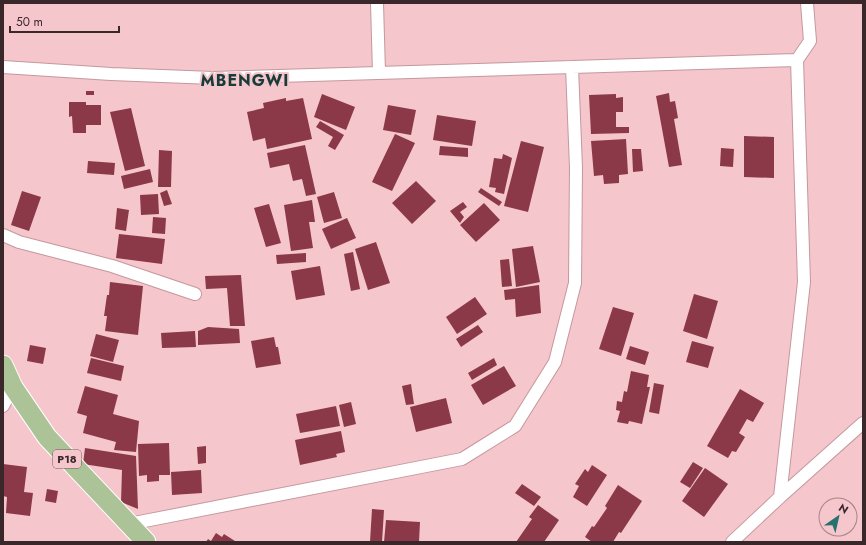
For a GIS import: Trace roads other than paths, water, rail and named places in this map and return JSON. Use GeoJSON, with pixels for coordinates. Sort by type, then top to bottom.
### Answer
{"type":"FeatureCollection","features":[{"type":"Feature","properties":{"kind":"main road","name":"P18"},"geometry":{"type":"LineString","coordinates":[[3,365],[13,387],[47,437],[146,542]]}},
{"type":"Feature","properties":{"kind":"street"},"geometry":{"type":"LineString","coordinates":[[377,3],[379,73]]}},
{"type":"Feature","properties":{"kind":"street"},"geometry":{"type":"LineString","coordinates":[[780,497],[804,282],[797,60],[810,41],[807,3]]}},
{"type":"Feature","properties":{"kind":"street"},"geometry":{"type":"LineString","coordinates":[[3,67],[111,74],[213,78],[797,60]]}},
{"type":"Feature","properties":{"kind":"street"},"geometry":{"type":"LineString","coordinates":[[129,524],[462,459],[515,426],[554,362],[575,283],[576,168],[572,67]]}},
{"type":"Feature","properties":{"kind":"street"},"geometry":{"type":"LineString","coordinates":[[3,235],[19,242],[112,266],[195,294]]}},
{"type":"Feature","properties":{"kind":"street"},"geometry":{"type":"LineString","coordinates":[[3,406],[13,387]]}},
{"type":"Feature","properties":{"kind":"street"},"geometry":{"type":"LineString","coordinates":[[732,542],[863,423]]}},
{"type":"Feature","properties":{"kind":"district","name":"MBENGWI"},"geometry":{"type":"Point","coordinates":[245,80]}}]}
